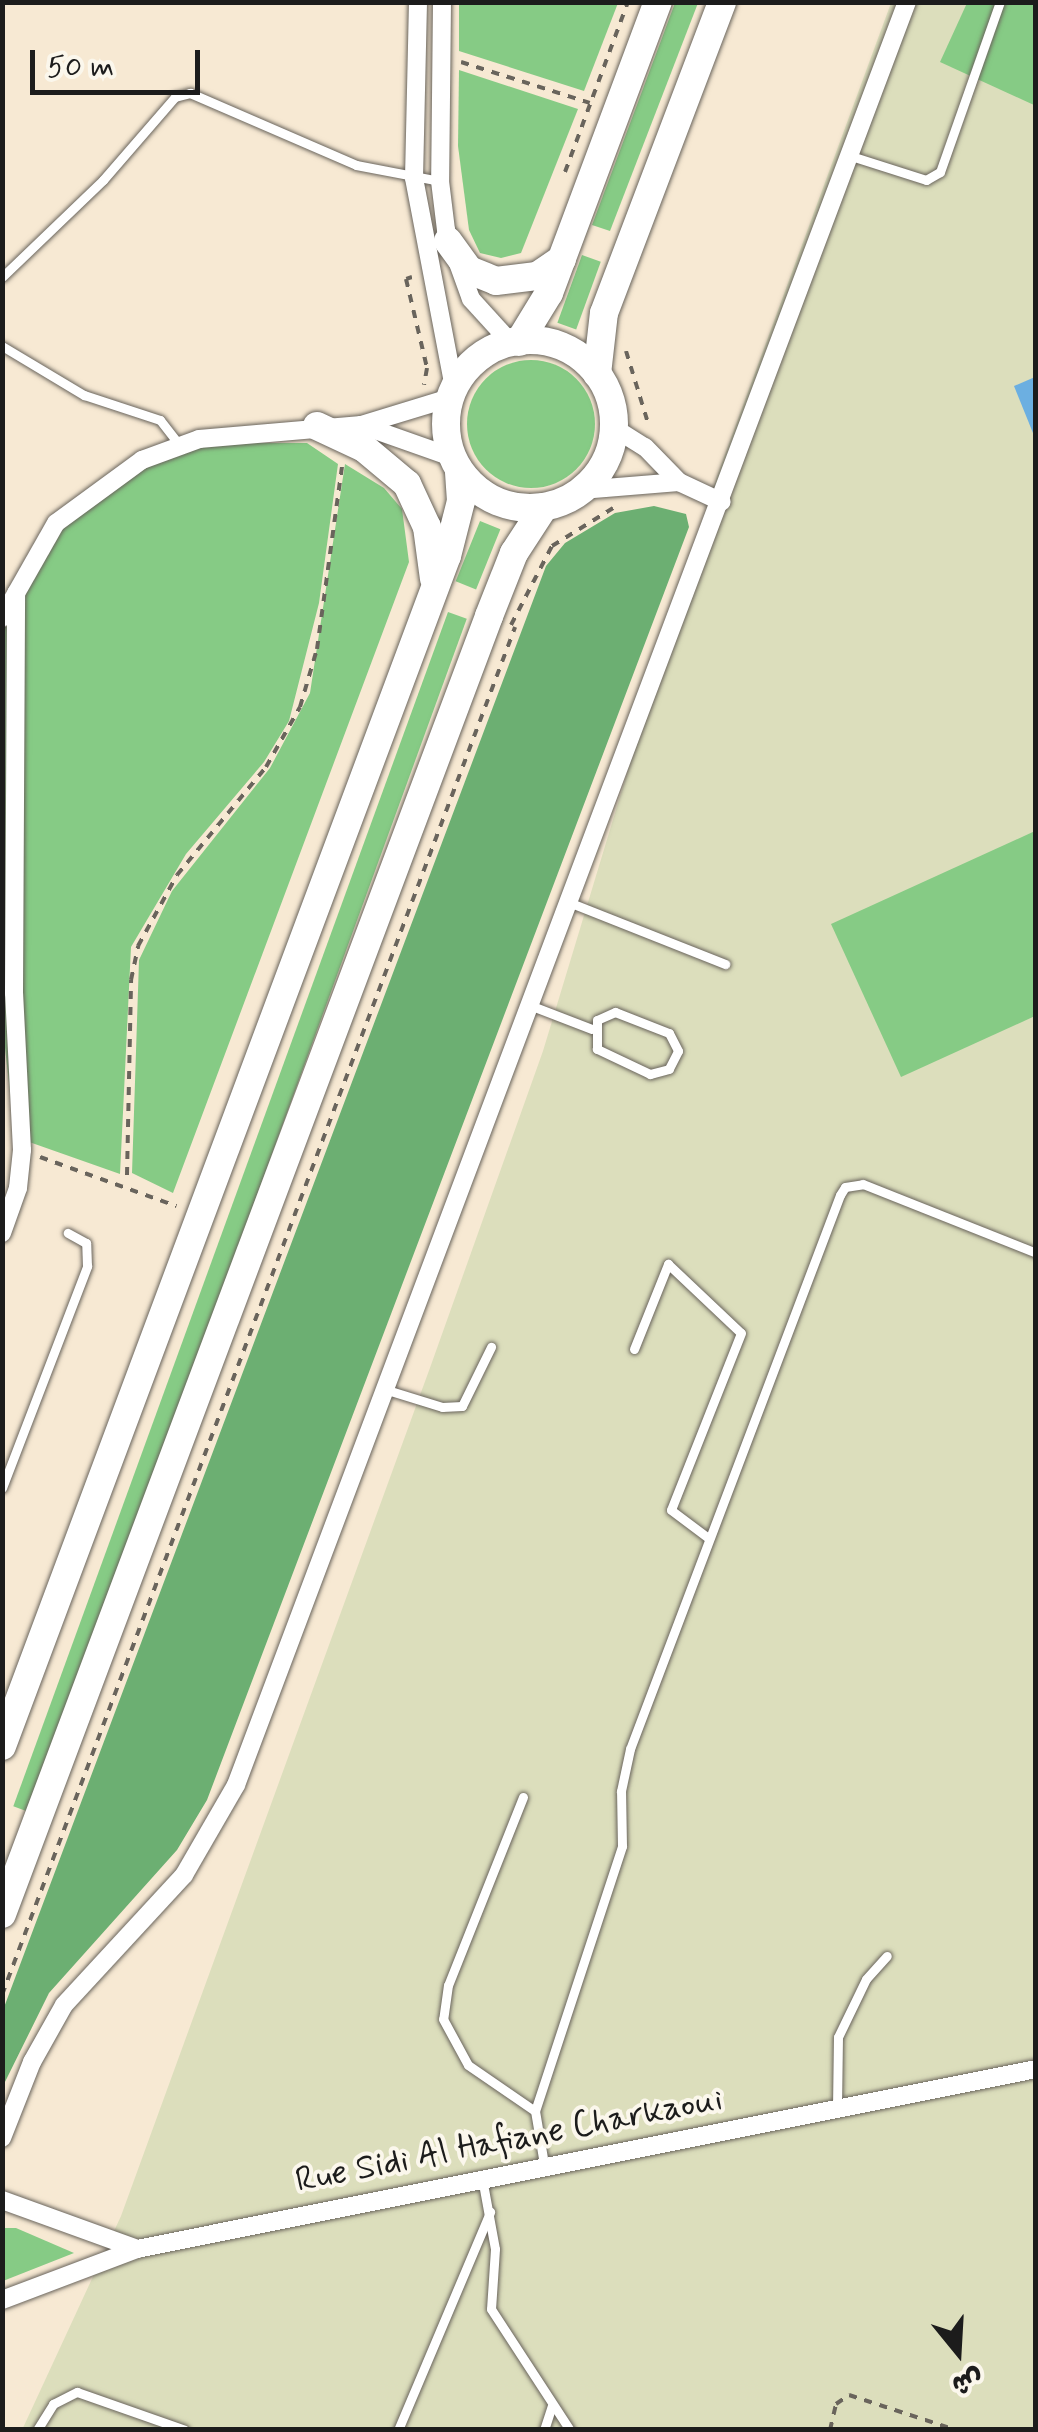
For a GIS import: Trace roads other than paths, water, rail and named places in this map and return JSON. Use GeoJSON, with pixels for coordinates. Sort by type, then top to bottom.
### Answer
{"type":"FeatureCollection","features":[{"type":"Feature","properties":{"kind":"main road"},"geometry":{"type":"LineString","coordinates":[[515,343],[542,310],[658,2]]}},
{"type":"Feature","properties":{"kind":"main road"},"geometry":{"type":"LineString","coordinates":[[2,1914],[502,622],[514,554],[544,507],[582,490],[609,452],[614,428],[597,374],[604,313],[722,2]]}},
{"type":"Feature","properties":{"kind":"main road"},"geometry":{"type":"LineString","coordinates":[[448,241],[469,270],[496,282],[537,276],[562,259]]}},
{"type":"Feature","properties":{"kind":"main road"},"geometry":{"type":"LineString","coordinates":[[2,1746],[456,529],[452,393],[478,359],[515,343],[563,346],[597,374]]}},
{"type":"Feature","properties":{"kind":"main road"},"geometry":{"type":"LineString","coordinates":[[317,426],[364,448],[406,484],[430,538],[432,595]]}},
{"type":"Feature","properties":{"kind":"main road"},"geometry":{"type":"LineString","coordinates":[[456,463],[490,498],[544,507]]}},
{"type":"Feature","properties":{"kind":"street"},"geometry":{"type":"LineString","coordinates":[[2,618],[46,538],[81,500],[179,444],[317,426],[360,425],[452,393],[414,178],[418,2]]}},
{"type":"Feature","properties":{"kind":"street"},"geometry":{"type":"LineString","coordinates":[[442,2],[440,181],[448,241],[471,299],[515,343]]}},
{"type":"Feature","properties":{"kind":"street"},"geometry":{"type":"LineString","coordinates":[[2,2138],[32,2062],[64,2004],[184,1875],[222,1817],[571,903],[907,2]]}},
{"type":"Feature","properties":{"kind":"street"},"geometry":{"type":"LineString","coordinates":[[360,425],[456,463]]}},
{"type":"Feature","properties":{"kind":"street"},"geometry":{"type":"LineString","coordinates":[[614,428],[646,446],[679,482],[722,502]]}},
{"type":"Feature","properties":{"kind":"street"},"geometry":{"type":"LineString","coordinates":[[582,490],[679,482]]}},
{"type":"Feature","properties":{"kind":"street"},"geometry":{"type":"LineString","coordinates":[[2,1233],[18,1188],[22,1150],[14,993],[16,593]]}},
{"type":"Feature","properties":{"kind":"street","name":"Rue Sidi Al Hafiane Charkaoui"},"geometry":{"type":"LineString","coordinates":[[2,2300],[136,2249],[544,2164],[1036,2069]]}},
{"type":"Feature","properties":{"kind":"street"},"geometry":{"type":"LineString","coordinates":[[2,2200],[136,2249]]}},
{"type":"Feature","properties":{"kind":"lane"},"geometry":{"type":"LineString","coordinates":[[850,156],[926,180],[940,172],[1000,2]]}},
{"type":"Feature","properties":{"kind":"lane"},"geometry":{"type":"LineString","coordinates":[[2,277],[104,180],[175,97],[190,92],[329,156],[440,181]]}},
{"type":"Feature","properties":{"kind":"lane"},"geometry":{"type":"LineString","coordinates":[[2,346],[84,395],[160,420],[179,444]]}},
{"type":"Feature","properties":{"kind":"lane"},"geometry":{"type":"LineString","coordinates":[[571,903],[725,964]]}},
{"type":"Feature","properties":{"kind":"lane"},"geometry":{"type":"LineString","coordinates":[[532,1006],[592,1029]]}},
{"type":"Feature","properties":{"kind":"lane"},"geometry":{"type":"LineString","coordinates":[[605,1013],[625,1015],[669,1033],[676,1061],[650,1074],[597,1049],[592,1029],[605,1013]]}},
{"type":"Feature","properties":{"kind":"lane"},"geometry":{"type":"LineString","coordinates":[[544,2164],[535,2111],[622,1846],[621,1791],[630,1749],[707,1538],[845,1187],[862,1184],[1036,1253]]}},
{"type":"Feature","properties":{"kind":"lane"},"geometry":{"type":"LineString","coordinates":[[2,1488],[87,1266],[86,1243],[68,1233]]}},
{"type":"Feature","properties":{"kind":"lane"},"geometry":{"type":"LineString","coordinates":[[634,1349],[668,1264],[741,1332],[671,1510],[707,1538]]}},
{"type":"Feature","properties":{"kind":"lane"},"geometry":{"type":"LineString","coordinates":[[384,1389],[442,1408],[462,1406],[491,1347]]}},
{"type":"Feature","properties":{"kind":"lane"},"geometry":{"type":"LineString","coordinates":[[523,1797],[448,1984],[443,2020],[468,2065],[535,2111]]}},
{"type":"Feature","properties":{"kind":"lane"},"geometry":{"type":"LineString","coordinates":[[837,2108],[838,2037],[866,1979],[887,1956]]}},
{"type":"Feature","properties":{"kind":"lane"},"geometry":{"type":"LineString","coordinates":[[482,2177],[495,2249],[490,2309],[570,2430]]}},
{"type":"Feature","properties":{"kind":"lane"},"geometry":{"type":"LineString","coordinates":[[398,2430],[490,2212]]}},
{"type":"Feature","properties":{"kind":"lane"},"geometry":{"type":"LineString","coordinates":[[36,2430],[53,2404],[77,2392],[185,2430]]}},
{"type":"Feature","properties":{"kind":"lane"},"geometry":{"type":"LineString","coordinates":[[544,2430],[552,2406]]}},
{"type":"Feature","properties":{"kind":"water"},"geometry":{"type":"Polygon","coordinates":[[[1035,377],[1035,438],[1014,386],[1035,377]]]}}]}
